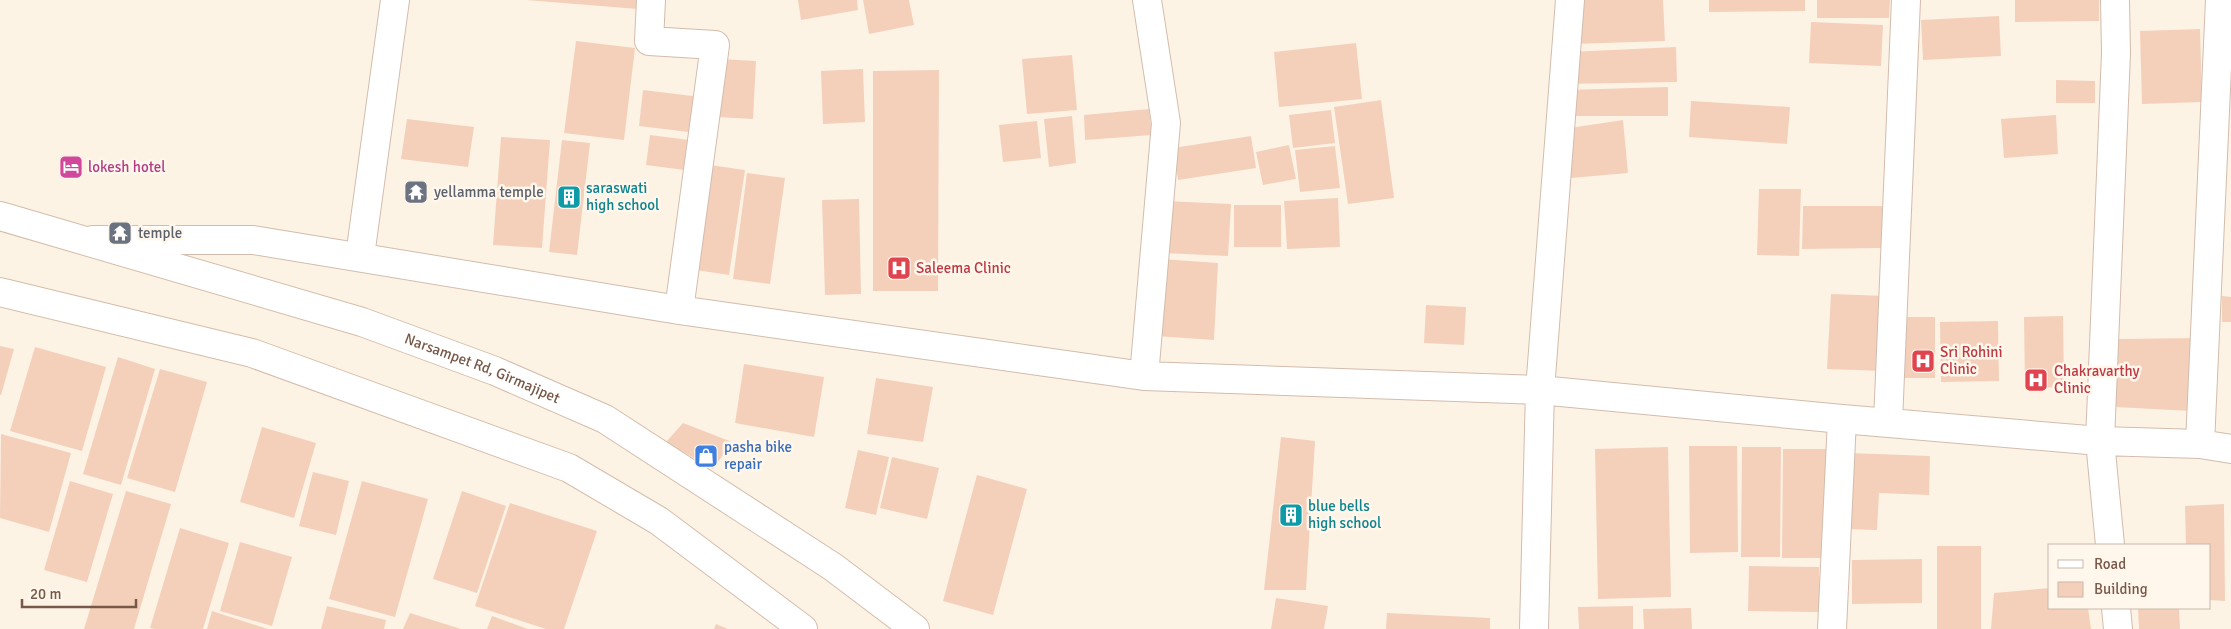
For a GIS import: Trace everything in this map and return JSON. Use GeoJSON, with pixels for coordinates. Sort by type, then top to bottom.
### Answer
{"type":"FeatureCollection","features":[{"type":"Feature","properties":{"kind":"street"},"geometry":{"type":"LineString","coordinates":[[360,256],[395,0]]}},
{"type":"Feature","properties":{"kind":"street"},"geometry":{"type":"LineString","coordinates":[[651,0],[649,41],[715,45],[679,310]]}},
{"type":"Feature","properties":{"kind":"street"},"geometry":{"type":"LineString","coordinates":[[1144,376],[1166,123],[1147,0]]}},
{"type":"Feature","properties":{"kind":"street"},"geometry":{"type":"LineString","coordinates":[[1534,629],[1540,390],[1570,0]]}},
{"type":"Feature","properties":{"kind":"street"},"geometry":{"type":"LineString","coordinates":[[1888,422],[1906,0]]}},
{"type":"Feature","properties":{"kind":"street"},"geometry":{"type":"LineString","coordinates":[[2110,544],[2100,440],[2116,53],[2116,0]]}},
{"type":"Feature","properties":{"kind":"street"},"geometry":{"type":"LineString","coordinates":[[2200,444],[2220,0]]}},
{"type":"Feature","properties":{"kind":"street","name":"Narsampet Rd, Girmajipet"},"geometry":{"type":"LineString","coordinates":[[0,216],[362,322],[494,371],[605,419],[833,567],[915,629]]}},
{"type":"Feature","properties":{"kind":"street"},"geometry":{"type":"LineString","coordinates":[[78,240],[253,240],[360,256],[679,310],[1144,376],[1540,390],[1842,419],[2100,440],[2200,444],[2231,449]]}},
{"type":"Feature","properties":{"kind":"street"},"geometry":{"type":"LineString","coordinates":[[0,292],[252,352],[569,468],[659,521],[803,629]]}},
{"type":"Feature","properties":{"kind":"street"},"geometry":{"type":"LineString","coordinates":[[1832,629],[1842,419]]}},
{"type":"Feature","properties":{"kind":"street"},"geometry":{"type":"LineString","coordinates":[[2116,609],[2118,629]]}},
{"type":"Feature","properties":{"kind":"building"},"geometry":{"type":"Polygon","coordinates":[[[526,0],[639,0],[638,9],[526,0]]]}},
{"type":"Feature","properties":{"kind":"building"},"geometry":{"type":"Polygon","coordinates":[[[798,0],[857,0],[858,10],[801,20],[798,0]]]}},
{"type":"Feature","properties":{"kind":"building"},"geometry":{"type":"Polygon","coordinates":[[[863,0],[909,0],[914,25],[869,34],[863,0]]]}},
{"type":"Feature","properties":{"kind":"building"},"geometry":{"type":"Polygon","coordinates":[[[1573,0],[1663,0],[1665,41],[1574,44],[1573,0]]]}},
{"type":"Feature","properties":{"kind":"building"},"geometry":{"type":"Polygon","coordinates":[[[1709,0],[1805,0],[1805,11],[1709,12],[1709,0]]]}},
{"type":"Feature","properties":{"kind":"building"},"geometry":{"type":"Polygon","coordinates":[[[1817,0],[1890,0],[1889,18],[1817,18],[1817,0]]]}},
{"type":"Feature","properties":{"kind":"building"},"geometry":{"type":"Polygon","coordinates":[[[2015,0],[2099,0],[2099,21],[2015,22],[2015,0]]]}},
{"type":"Feature","properties":{"kind":"building"},"geometry":{"type":"Polygon","coordinates":[[[1999,16],[2001,56],[1923,60],[1921,20],[1999,16]]]}},
{"type":"Feature","properties":{"kind":"building"},"geometry":{"type":"Polygon","coordinates":[[[1811,22],[1883,25],[1881,66],[1809,63],[1811,22]]]}},
{"type":"Feature","properties":{"kind":"building"},"geometry":{"type":"Polygon","coordinates":[[[2200,29],[2202,102],[2142,104],[2140,31],[2200,29]]]}},
{"type":"Feature","properties":{"kind":"building"},"geometry":{"type":"Polygon","coordinates":[[[576,41],[635,48],[624,140],[564,133],[576,41]]]}},
{"type":"Feature","properties":{"kind":"building"},"geometry":{"type":"Polygon","coordinates":[[[1356,43],[1362,99],[1279,107],[1274,52],[1356,43]]]}},
{"type":"Feature","properties":{"kind":"building"},"geometry":{"type":"Polygon","coordinates":[[[1676,47],[1677,82],[1565,84],[1569,52],[1676,47]]]}},
{"type":"Feature","properties":{"kind":"building"},"geometry":{"type":"Polygon","coordinates":[[[1072,55],[1077,110],[1027,114],[1022,59],[1072,55]]]}},
{"type":"Feature","properties":{"kind":"building"},"geometry":{"type":"Polygon","coordinates":[[[719,59],[756,61],[753,119],[716,117],[719,59]]]}},
{"type":"Feature","properties":{"kind":"building"},"geometry":{"type":"Polygon","coordinates":[[[863,69],[865,122],[823,124],[821,71],[863,69]]]}},
{"type":"Feature","properties":{"kind":"building"},"geometry":{"type":"Polygon","coordinates":[[[939,70],[938,291],[873,291],[873,71],[939,70]]]}},
{"type":"Feature","properties":{"kind":"building"},"geometry":{"type":"Polygon","coordinates":[[[2056,80],[2095,81],[2095,103],[2056,103],[2056,80]]]}},
{"type":"Feature","properties":{"kind":"building"},"geometry":{"type":"Polygon","coordinates":[[[1668,87],[1668,116],[1563,116],[1565,90],[1668,87]]]}},
{"type":"Feature","properties":{"kind":"building"},"geometry":{"type":"Polygon","coordinates":[[[643,90],[701,97],[697,133],[639,126],[643,90]]]}},
{"type":"Feature","properties":{"kind":"building"},"geometry":{"type":"Polygon","coordinates":[[[1381,100],[1394,198],[1348,204],[1334,107],[1381,100]]]}},
{"type":"Feature","properties":{"kind":"building"},"geometry":{"type":"Polygon","coordinates":[[[1691,101],[1790,107],[1787,144],[1689,137],[1691,101]]]}},
{"type":"Feature","properties":{"kind":"building"},"geometry":{"type":"Polygon","coordinates":[[[1149,109],[1152,135],[1085,140],[1084,115],[1149,109]]]}},
{"type":"Feature","properties":{"kind":"building"},"geometry":{"type":"Polygon","coordinates":[[[1331,110],[1335,143],[1293,148],[1289,115],[1331,110]]]}},
{"type":"Feature","properties":{"kind":"building"},"geometry":{"type":"Polygon","coordinates":[[[2056,115],[2058,154],[2004,158],[2001,119],[2056,115]]]}},
{"type":"Feature","properties":{"kind":"building"},"geometry":{"type":"Polygon","coordinates":[[[1072,116],[1076,163],[1049,167],[1044,119],[1072,116]]]}},
{"type":"Feature","properties":{"kind":"building"},"geometry":{"type":"Polygon","coordinates":[[[407,119],[474,127],[468,167],[401,159],[407,119]]]}},
{"type":"Feature","properties":{"kind":"building"},"geometry":{"type":"Polygon","coordinates":[[[1623,120],[1628,173],[1560,179],[1563,129],[1623,120]]]}},
{"type":"Feature","properties":{"kind":"building"},"geometry":{"type":"Polygon","coordinates":[[[1037,121],[1041,158],[1003,162],[999,125],[1037,121]]]}},
{"type":"Feature","properties":{"kind":"building"},"geometry":{"type":"Polygon","coordinates":[[[650,135],[697,141],[692,171],[646,165],[650,135]]]}},
{"type":"Feature","properties":{"kind":"building"},"geometry":{"type":"Polygon","coordinates":[[[1251,136],[1256,168],[1178,180],[1173,148],[1251,136]]]}},
{"type":"Feature","properties":{"kind":"building"},"geometry":{"type":"Polygon","coordinates":[[[501,137],[550,140],[542,248],[493,245],[501,137]]]}},
{"type":"Feature","properties":{"kind":"building","name":"saraswati high school"},"geometry":{"type":"Polygon","coordinates":[[[562,140],[590,143],[577,255],[549,252],[562,140]]]}},
{"type":"Feature","properties":{"kind":"building"},"geometry":{"type":"Polygon","coordinates":[[[1289,145],[1296,179],[1263,185],[1256,152],[1289,145]]]}},
{"type":"Feature","properties":{"kind":"building"},"geometry":{"type":"Polygon","coordinates":[[[1335,146],[1340,188],[1300,192],[1295,150],[1335,146]]]}},
{"type":"Feature","properties":{"kind":"building"},"geometry":{"type":"Polygon","coordinates":[[[710,165],[745,170],[729,275],[696,270],[710,165]]]}},
{"type":"Feature","properties":{"kind":"building"},"geometry":{"type":"Polygon","coordinates":[[[747,173],[785,178],[770,284],[733,279],[747,173]]]}},
{"type":"Feature","properties":{"kind":"building"},"geometry":{"type":"Polygon","coordinates":[[[1759,189],[1801,189],[1799,256],[1757,255],[1759,189]]]}},
{"type":"Feature","properties":{"kind":"building"},"geometry":{"type":"Polygon","coordinates":[[[1338,198],[1340,247],[1287,249],[1284,201],[1338,198]]]}},
{"type":"Feature","properties":{"kind":"building"},"geometry":{"type":"Polygon","coordinates":[[[859,199],[861,294],[825,295],[822,200],[859,199]]]}},
{"type":"Feature","properties":{"kind":"building"},"geometry":{"type":"Polygon","coordinates":[[[1165,201],[1231,204],[1228,256],[1163,253],[1165,201]]]}},
{"type":"Feature","properties":{"kind":"building"},"geometry":{"type":"Polygon","coordinates":[[[1234,205],[1281,205],[1281,247],[1234,247],[1234,205]]]}},
{"type":"Feature","properties":{"kind":"building"},"geometry":{"type":"Polygon","coordinates":[[[1803,206],[1882,206],[1882,248],[1802,249],[1803,206]]]}},
{"type":"Feature","properties":{"kind":"building"},"geometry":{"type":"Polygon","coordinates":[[[1161,259],[1218,263],[1214,340],[1156,336],[1161,259]]]}},
{"type":"Feature","properties":{"kind":"building"},"geometry":{"type":"Polygon","coordinates":[[[1831,294],[1887,296],[1883,371],[1827,369],[1831,294]]]}},
{"type":"Feature","properties":{"kind":"building"},"geometry":{"type":"Polygon","coordinates":[[[2222,296],[2231,297],[2231,322],[2222,322],[2222,296]]]}},
{"type":"Feature","properties":{"kind":"building"},"geometry":{"type":"Polygon","coordinates":[[[1426,305],[1466,307],[1464,345],[1424,343],[1426,305]]]}},
{"type":"Feature","properties":{"kind":"building"},"geometry":{"type":"Polygon","coordinates":[[[2063,316],[2064,387],[2025,388],[2024,317],[2063,316]]]}},
{"type":"Feature","properties":{"kind":"building"},"geometry":{"type":"Polygon","coordinates":[[[1899,317],[1935,317],[1935,378],[1898,378],[1899,317]]]}},
{"type":"Feature","properties":{"kind":"building"},"geometry":{"type":"Polygon","coordinates":[[[1998,321],[1999,381],[1941,382],[1940,322],[1998,321]]]}},
{"type":"Feature","properties":{"kind":"building"},"geometry":{"type":"Polygon","coordinates":[[[2198,338],[2191,411],[2115,407],[2117,339],[2198,338]]]}},
{"type":"Feature","properties":{"kind":"building"},"geometry":{"type":"Polygon","coordinates":[[[0,346],[14,349],[1,395],[0,395],[0,346]]]}},
{"type":"Feature","properties":{"kind":"building"},"geometry":{"type":"Polygon","coordinates":[[[35,347],[106,367],[82,451],[10,431],[35,347]]]}},
{"type":"Feature","properties":{"kind":"building"},"geometry":{"type":"Polygon","coordinates":[[[118,357],[155,369],[121,485],[83,474],[118,357]]]}},
{"type":"Feature","properties":{"kind":"building"},"geometry":{"type":"Polygon","coordinates":[[[744,364],[824,377],[814,437],[735,423],[744,364]]]}},
{"type":"Feature","properties":{"kind":"building"},"geometry":{"type":"Polygon","coordinates":[[[160,369],[207,382],[175,492],[127,478],[160,369]]]}},
{"type":"Feature","properties":{"kind":"building"},"geometry":{"type":"Polygon","coordinates":[[[876,378],[933,387],[923,442],[867,434],[876,378]]]}},
{"type":"Feature","properties":{"kind":"building","name":"pasha bike repair"},"geometry":{"type":"Polygon","coordinates":[[[683,423],[732,442],[713,469],[666,442],[683,423]]]}},
{"type":"Feature","properties":{"kind":"building"},"geometry":{"type":"Polygon","coordinates":[[[262,427],[316,443],[294,518],[240,502],[262,427]]]}},
{"type":"Feature","properties":{"kind":"building"},"geometry":{"type":"Polygon","coordinates":[[[1,434],[71,453],[49,532],[0,518],[1,434]]]}},
{"type":"Feature","properties":{"kind":"building","name":"blue bells high school"},"geometry":{"type":"Polygon","coordinates":[[[1281,437],[1315,441],[1306,590],[1264,590],[1281,437]]]}},
{"type":"Feature","properties":{"kind":"building"},"geometry":{"type":"Polygon","coordinates":[[[1689,446],[1737,446],[1738,552],[1690,553],[1689,446]]]}},
{"type":"Feature","properties":{"kind":"building"},"geometry":{"type":"Polygon","coordinates":[[[1668,447],[1671,597],[1598,599],[1595,449],[1668,447]]]}},
{"type":"Feature","properties":{"kind":"building"},"geometry":{"type":"Polygon","coordinates":[[[1742,447],[1781,447],[1780,557],[1741,557],[1742,447]]]}},
{"type":"Feature","properties":{"kind":"building"},"geometry":{"type":"Polygon","coordinates":[[[1783,449],[1833,449],[1832,558],[1782,558],[1783,449]]]}},
{"type":"Feature","properties":{"kind":"building"},"geometry":{"type":"Polygon","coordinates":[[[858,450],[889,457],[876,515],[845,508],[858,450]]]}},
{"type":"Feature","properties":{"kind":"building"},"geometry":{"type":"Polygon","coordinates":[[[1849,453],[1930,456],[1929,495],[1879,493],[1877,530],[1846,529],[1849,453]]]}},
{"type":"Feature","properties":{"kind":"building"},"geometry":{"type":"Polygon","coordinates":[[[892,457],[939,468],[927,519],[880,508],[892,457]]]}},
{"type":"Feature","properties":{"kind":"building"},"geometry":{"type":"Polygon","coordinates":[[[313,472],[349,481],[336,535],[299,526],[313,472]]]}},
{"type":"Feature","properties":{"kind":"building"},"geometry":{"type":"Polygon","coordinates":[[[977,475],[1027,489],[993,615],[943,601],[977,475]]]}},
{"type":"Feature","properties":{"kind":"building"},"geometry":{"type":"Polygon","coordinates":[[[70,481],[113,494],[87,582],[44,570],[70,481]]]}},
{"type":"Feature","properties":{"kind":"building"},"geometry":{"type":"Polygon","coordinates":[[[362,481],[428,499],[395,617],[329,599],[362,481]]]}},
{"type":"Feature","properties":{"kind":"building"},"geometry":{"type":"Polygon","coordinates":[[[126,491],[171,504],[134,629],[84,629],[126,491]]]}},
{"type":"Feature","properties":{"kind":"building"},"geometry":{"type":"Polygon","coordinates":[[[462,491],[506,506],[477,593],[433,579],[462,491]]]}},
{"type":"Feature","properties":{"kind":"building"},"geometry":{"type":"Polygon","coordinates":[[[510,503],[597,531],[564,629],[546,629],[475,606],[510,503]]]}},
{"type":"Feature","properties":{"kind":"building"},"geometry":{"type":"Polygon","coordinates":[[[2224,504],[2225,601],[2211,600],[2211,544],[2186,544],[2185,506],[2224,504]]]}},
{"type":"Feature","properties":{"kind":"building"},"geometry":{"type":"Polygon","coordinates":[[[180,528],[229,543],[203,629],[150,628],[180,528]]]}},
{"type":"Feature","properties":{"kind":"building"},"geometry":{"type":"Polygon","coordinates":[[[240,542],[292,557],[272,626],[220,611],[240,542]]]}},
{"type":"Feature","properties":{"kind":"building"},"geometry":{"type":"Polygon","coordinates":[[[1937,546],[1981,546],[1981,629],[1937,629],[1937,546]]]}},
{"type":"Feature","properties":{"kind":"building"},"geometry":{"type":"Polygon","coordinates":[[[1922,559],[1922,603],[1852,604],[1852,560],[1922,559]]]}},
{"type":"Feature","properties":{"kind":"building"},"geometry":{"type":"Polygon","coordinates":[[[1749,566],[1819,567],[1819,612],[1748,611],[1749,566]]]}},
{"type":"Feature","properties":{"kind":"building"},"geometry":{"type":"Polygon","coordinates":[[[2048,588],[2048,609],[2088,609],[2091,629],[1991,629],[1994,593],[2048,588]]]}},
{"type":"Feature","properties":{"kind":"building"},"geometry":{"type":"Polygon","coordinates":[[[1276,598],[1328,606],[1324,629],[1271,629],[1276,598]]]}},
{"type":"Feature","properties":{"kind":"building"},"geometry":{"type":"Polygon","coordinates":[[[327,606],[386,620],[384,629],[321,629],[327,606]]]}},
{"type":"Feature","properties":{"kind":"building"},"geometry":{"type":"Polygon","coordinates":[[[1633,606],[1633,629],[1579,629],[1578,607],[1633,606]]]}},
{"type":"Feature","properties":{"kind":"building"},"geometry":{"type":"Polygon","coordinates":[[[1691,608],[1692,629],[1644,629],[1643,609],[1691,608]]]}},
{"type":"Feature","properties":{"kind":"building"},"geometry":{"type":"Polygon","coordinates":[[[2138,609],[2179,609],[2180,629],[2139,629],[2138,609]]]}},
{"type":"Feature","properties":{"kind":"building"},"geometry":{"type":"Polygon","coordinates":[[[212,611],[268,629],[207,629],[212,611]]]}},
{"type":"Feature","properties":{"kind":"building"},"geometry":{"type":"Polygon","coordinates":[[[410,613],[461,629],[403,629],[410,613]]]}},
{"type":"Feature","properties":{"kind":"building"},"geometry":{"type":"Polygon","coordinates":[[[1387,613],[1490,618],[1490,629],[1386,629],[1387,613]]]}},
{"type":"Feature","properties":{"kind":"building"},"geometry":{"type":"Polygon","coordinates":[[[492,616],[528,629],[487,629],[492,616]]]}},
{"type":"Feature","properties":{"kind":"building"},"geometry":{"type":"Polygon","coordinates":[[[716,624],[728,629],[714,629],[716,624]]]}},
{"type":"Feature","properties":{"kind":"place","name":"lokesh hotel"},"geometry":{"type":"Point","coordinates":[71,167]}},
{"type":"Feature","properties":{"kind":"place","name":"yellamma temple"},"geometry":{"type":"Point","coordinates":[416,192]}},
{"type":"Feature","properties":{"kind":"place","name":"saraswati high school"},"geometry":{"type":"Point","coordinates":[569,197]}},
{"type":"Feature","properties":{"kind":"place","name":"temple"},"geometry":{"type":"Point","coordinates":[120,233]}},
{"type":"Feature","properties":{"kind":"place","name":"Saleema Clinic"},"geometry":{"type":"Point","coordinates":[899,268]}},
{"type":"Feature","properties":{"kind":"place","name":"Sri Rohini Clinic"},"geometry":{"type":"Point","coordinates":[1923,361]}},
{"type":"Feature","properties":{"kind":"place","name":"Chakravarthy Clinic"},"geometry":{"type":"Point","coordinates":[2036,380]}},
{"type":"Feature","properties":{"kind":"place","name":"pasha bike repair"},"geometry":{"type":"Point","coordinates":[706,456]}},
{"type":"Feature","properties":{"kind":"place","name":"blue bells high school"},"geometry":{"type":"Point","coordinates":[1291,515]}}]}
